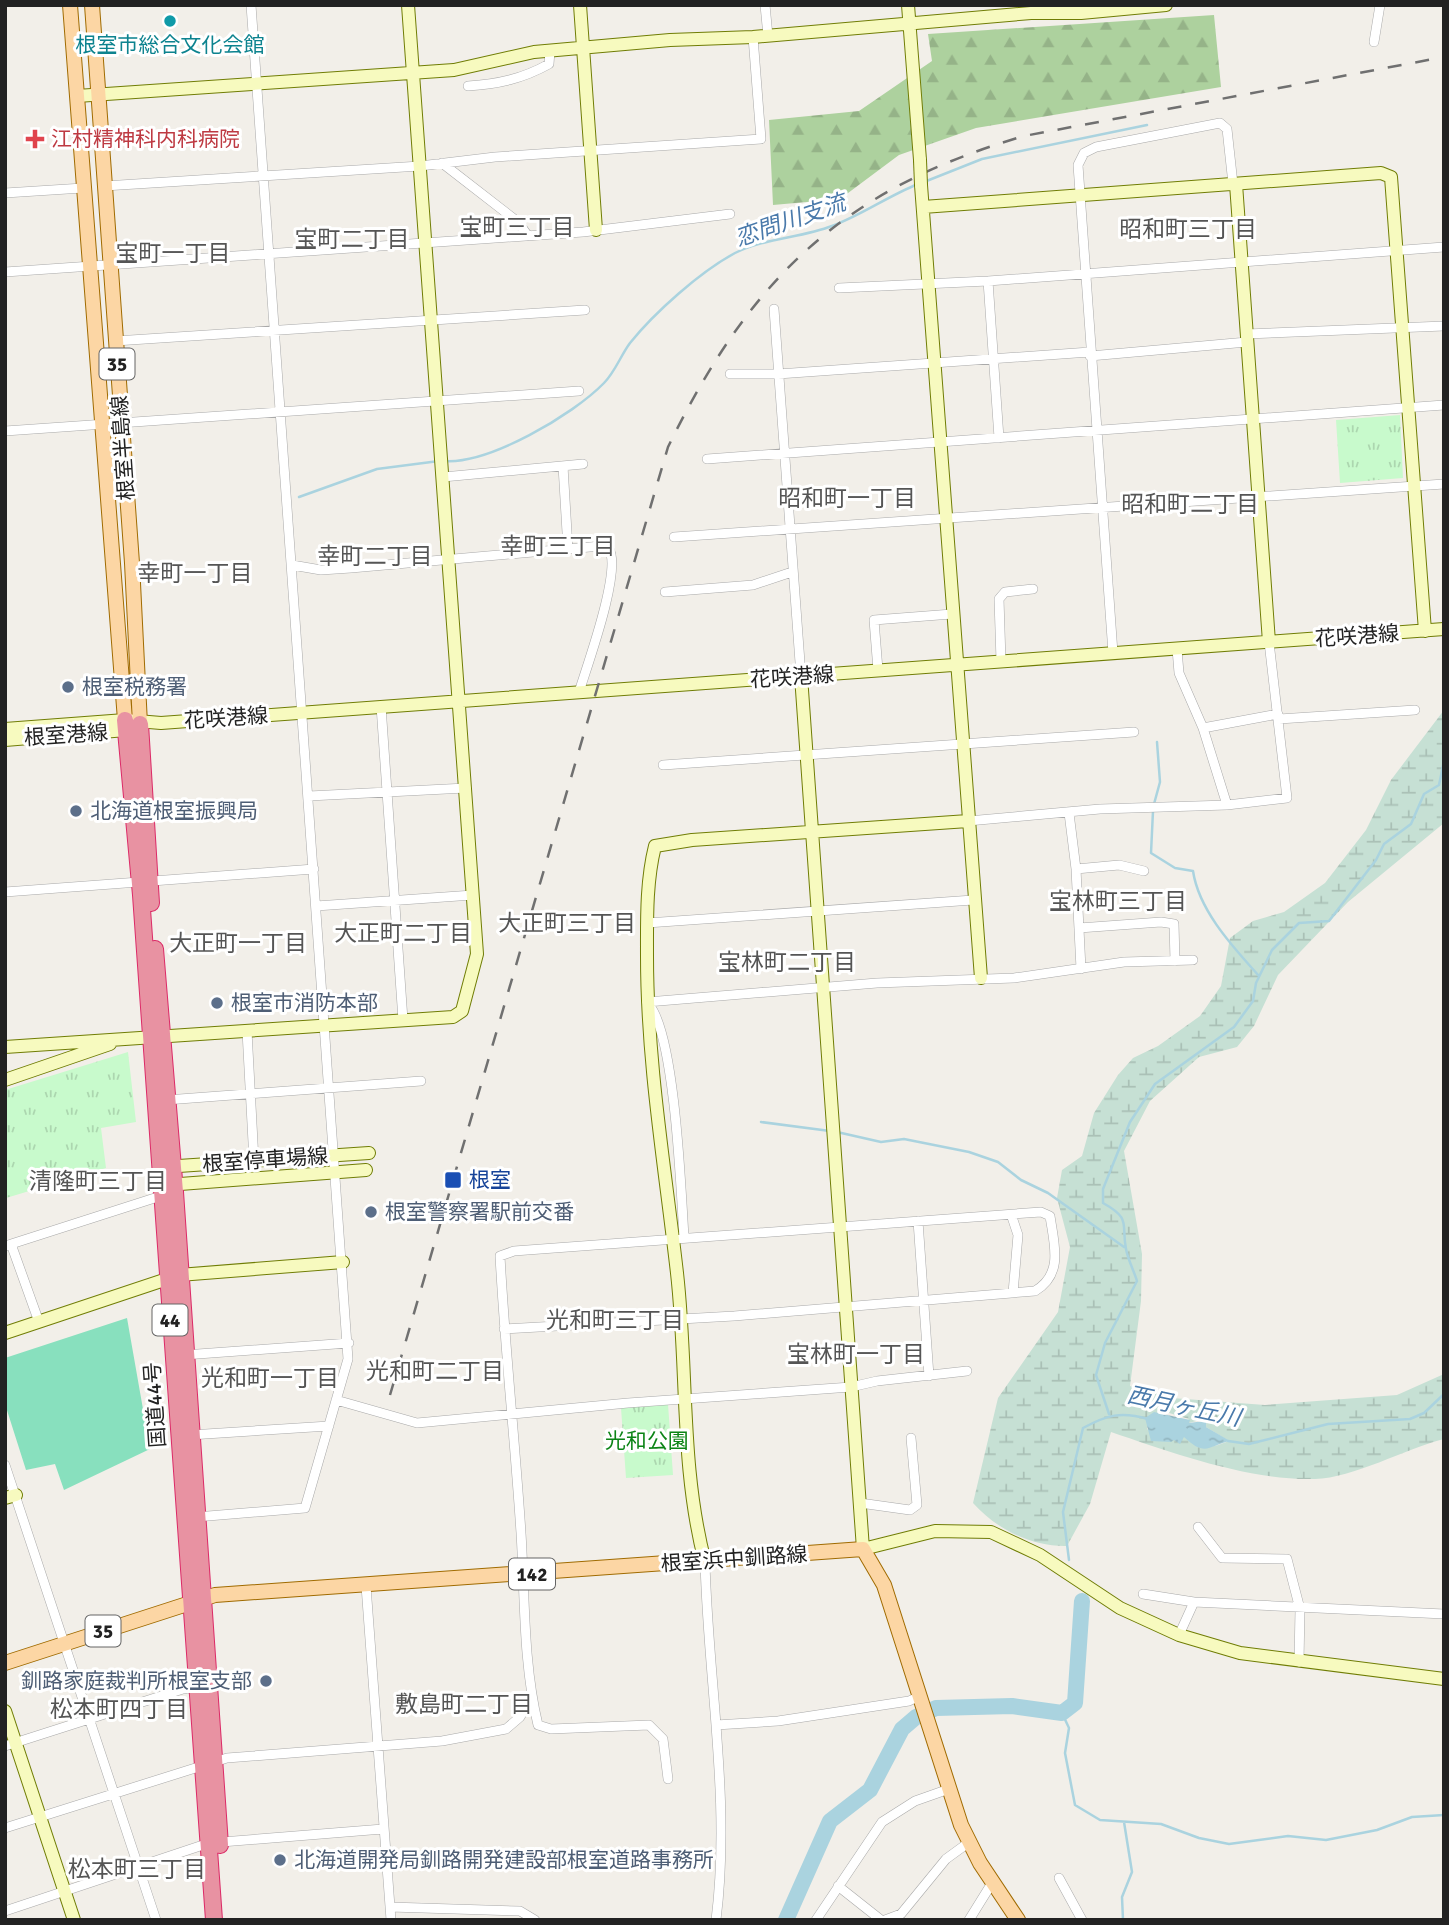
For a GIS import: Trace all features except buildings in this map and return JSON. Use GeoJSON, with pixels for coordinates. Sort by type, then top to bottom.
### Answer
{"type":"FeatureCollection","features":[{"type":"Feature","properties":{"kind":"highway","name":"国道44号"},"geometry":{"type":"LineString","coordinates":[[130,725],[167,1167]]}},
{"type":"Feature","properties":{"kind":"highway","name":"国道44号"},"geometry":{"type":"LineString","coordinates":[[155,1035],[166,1100],[173,1277],[196,1600],[214,1842],[225,1920]]}},
{"type":"Feature","properties":{"kind":"highway","name":"国道44号"},"geometry":{"type":"LineString","coordinates":[[173,1277],[184,1355],[190,1435],[191,1517]]}},
{"type":"Feature","properties":{"kind":"highway","name":"国道44号"},"geometry":{"type":"LineString","coordinates":[[214,1842],[214,1920]]}},
{"type":"Feature","properties":{"kind":"main road","name":"根室半島線"},"geometry":{"type":"LineString","coordinates":[[70,5],[101,424],[130,725]]}},
{"type":"Feature","properties":{"kind":"main road","name":"根室半島線"},"geometry":{"type":"LineString","coordinates":[[93,5],[121,423],[130,725]]}},
{"type":"Feature","properties":{"kind":"main road","name":"根室浜中釧路線"},"geometry":{"type":"LineString","coordinates":[[196,1600],[863,1549]]}},
{"type":"Feature","properties":{"kind":"main road"},"geometry":{"type":"LineString","coordinates":[[863,1549],[884,1585],[968,1843],[1018,1920]]}},
{"type":"Feature","properties":{"kind":"main road","name":"35"},"geometry":{"type":"LineString","coordinates":[[5,1663],[196,1600]]}},
{"type":"Feature","properties":{"kind":"street"},"geometry":{"type":"LineString","coordinates":[[191,1517],[305,1508],[348,1359],[349,1343],[251,5]]}},
{"type":"Feature","properties":{"kind":"street"},"geometry":{"type":"LineString","coordinates":[[5,1047],[453,1017],[462,1011],[476,965],[473,895],[408,5]]}},
{"type":"Feature","properties":{"kind":"street"},"geometry":{"type":"LineString","coordinates":[[580,5],[596,230]]}},
{"type":"Feature","properties":{"kind":"street"},"geometry":{"type":"LineString","coordinates":[[765,5],[768,36]]}},
{"type":"Feature","properties":{"kind":"street"},"geometry":{"type":"LineString","coordinates":[[908,5],[973,900],[981,978]]}},
{"type":"Feature","properties":{"kind":"street"},"geometry":{"type":"LineString","coordinates":[[77,96],[454,70],[550,51],[582,48],[768,36],[1064,9],[1166,5]]}},
{"type":"Feature","properties":{"kind":"street"},"geometry":{"type":"LineString","coordinates":[[1374,42],[1380,5]]}},
{"type":"Feature","properties":{"kind":"street"},"geometry":{"type":"LineString","coordinates":[[104,186],[420,166],[761,139],[753,37]]}},
{"type":"Feature","properties":{"kind":"street"},"geometry":{"type":"LineString","coordinates":[[468,86],[499,84],[537,70],[549,64],[550,51]]}},
{"type":"Feature","properties":{"kind":"street"},"geometry":{"type":"LineString","coordinates":[[678,1237],[647,1002],[647,923],[655,846],[811,831],[1227,805],[1287,798],[1269,642],[1242,262],[1227,128],[1220,123],[1096,147],[1084,153],[1078,166],[1113,653]]}},
{"type":"Feature","properties":{"kind":"street"},"geometry":{"type":"LineString","coordinates":[[442,163],[519,222],[528,236]]}},
{"type":"Feature","properties":{"kind":"street"},"geometry":{"type":"LineString","coordinates":[[923,207],[1387,174],[1393,183],[1425,631]]}},
{"type":"Feature","properties":{"kind":"street"},"geometry":{"type":"LineString","coordinates":[[5,193],[83,188]]}},
{"type":"Feature","properties":{"kind":"street"},"geometry":{"type":"LineString","coordinates":[[5,272],[528,236],[730,214]]}},
{"type":"Feature","properties":{"kind":"street"},"geometry":{"type":"LineString","coordinates":[[839,288],[988,281],[1444,247]]}},
{"type":"Feature","properties":{"kind":"street"},"geometry":{"type":"LineString","coordinates":[[988,281],[999,438]]}},
{"type":"Feature","properties":{"kind":"street"},"geometry":{"type":"LineString","coordinates":[[774,309],[816,910],[825,989],[863,1549],[935,1531],[991,1532],[1040,1555],[1120,1608],[1179,1635],[1240,1653],[1444,1679]]}},
{"type":"Feature","properties":{"kind":"street"},"geometry":{"type":"LineString","coordinates":[[115,341],[275,333],[585,310]]}},
{"type":"Feature","properties":{"kind":"street"},"geometry":{"type":"LineString","coordinates":[[730,374],[778,374],[1090,354],[1247,338],[1444,326]]}},
{"type":"Feature","properties":{"kind":"street"},"geometry":{"type":"LineString","coordinates":[[5,431],[579,391]]}},
{"type":"Feature","properties":{"kind":"street"},"geometry":{"type":"LineString","coordinates":[[707,459],[1444,405]]}},
{"type":"Feature","properties":{"kind":"street"},"geometry":{"type":"LineString","coordinates":[[443,477],[583,464]]}},
{"type":"Feature","properties":{"kind":"street"},"geometry":{"type":"LineString","coordinates":[[563,466],[568,549]]}},
{"type":"Feature","properties":{"kind":"street"},"geometry":{"type":"LineString","coordinates":[[674,537],[1104,510],[1444,484]]}},
{"type":"Feature","properties":{"kind":"street"},"geometry":{"type":"LineString","coordinates":[[292,565],[331,569],[601,546],[609,549],[613,560],[602,619],[579,692]]}},
{"type":"Feature","properties":{"kind":"street"},"geometry":{"type":"LineString","coordinates":[[665,592],[753,585],[792,572]]}},
{"type":"Feature","properties":{"kind":"street"},"geometry":{"type":"LineString","coordinates":[[1001,662],[999,599],[1005,592],[1032,589]]}},
{"type":"Feature","properties":{"kind":"street"},"geometry":{"type":"LineString","coordinates":[[878,670],[874,620],[952,614]]}},
{"type":"Feature","properties":{"kind":"street","name":"花咲港線"},"geometry":{"type":"LineString","coordinates":[[130,725],[1444,629]]}},
{"type":"Feature","properties":{"kind":"street"},"geometry":{"type":"LineString","coordinates":[[1177,649],[1180,673],[1203,728],[1227,805]]}},
{"type":"Feature","properties":{"kind":"street"},"geometry":{"type":"LineString","coordinates":[[381,706],[403,1020]]}},
{"type":"Feature","properties":{"kind":"street"},"geometry":{"type":"LineString","coordinates":[[1203,728],[1278,717],[1415,710]]}},
{"type":"Feature","properties":{"kind":"street","name":"根室港線"},"geometry":{"type":"LineString","coordinates":[[5,729],[130,725]]}},
{"type":"Feature","properties":{"kind":"street","name":"根室港線"},"geometry":{"type":"LineString","coordinates":[[5,740],[130,725]]}},
{"type":"Feature","properties":{"kind":"street"},"geometry":{"type":"LineString","coordinates":[[663,765],[1134,732]]}},
{"type":"Feature","properties":{"kind":"street"},"geometry":{"type":"LineString","coordinates":[[309,796],[466,788]]}},
{"type":"Feature","properties":{"kind":"street"},"geometry":{"type":"LineString","coordinates":[[1069,813],[1076,869],[1081,969]]}},
{"type":"Feature","properties":{"kind":"street"},"geometry":{"type":"LineString","coordinates":[[1076,869],[1119,865],[1144,871]]}},
{"type":"Feature","properties":{"kind":"street"},"geometry":{"type":"LineString","coordinates":[[5,892],[314,869]]}},
{"type":"Feature","properties":{"kind":"street"},"geometry":{"type":"LineString","coordinates":[[316,906],[473,895]]}},
{"type":"Feature","properties":{"kind":"street"},"geometry":{"type":"LineString","coordinates":[[647,923],[973,900]]}},
{"type":"Feature","properties":{"kind":"street"},"geometry":{"type":"LineString","coordinates":[[1079,928],[1161,922],[1174,925],[1175,961]]}},
{"type":"Feature","properties":{"kind":"street"},"geometry":{"type":"LineString","coordinates":[[647,1002],[981,978],[1014,978],[1124,962],[1193,960]]}},
{"type":"Feature","properties":{"kind":"street"},"geometry":{"type":"LineString","coordinates":[[647,1002],[654,1011],[662,1036],[678,1145],[683,1401],[690,1491],[705,1562],[707,1641],[721,1801],[716,1920]]}},
{"type":"Feature","properties":{"kind":"street"},"geometry":{"type":"LineString","coordinates":[[247,1031],[254,1161]]}},
{"type":"Feature","properties":{"kind":"street"},"geometry":{"type":"LineString","coordinates":[[5,1080],[130,1037]]}},
{"type":"Feature","properties":{"kind":"street"},"geometry":{"type":"LineString","coordinates":[[166,1100],[421,1081]]}},
{"type":"Feature","properties":{"kind":"street","name":"根室停車場線"},"geometry":{"type":"LineString","coordinates":[[167,1167],[369,1153]]}},
{"type":"Feature","properties":{"kind":"street","name":"根室停車場線"},"geometry":{"type":"LineString","coordinates":[[168,1189],[366,1170]]}},
{"type":"Feature","properties":{"kind":"street"},"geometry":{"type":"LineString","coordinates":[[39,1322],[8,1245],[168,1189]]}},
{"type":"Feature","properties":{"kind":"street"},"geometry":{"type":"LineString","coordinates":[[504,1329],[923,1302],[1035,1291],[1047,1284],[1053,1274],[1056,1254],[1050,1216],[1041,1212],[1012,1217],[678,1237],[514,1251],[500,1256],[504,1329],[532,1697],[538,1725],[551,1729],[649,1725],[663,1738],[668,1779]]}},
{"type":"Feature","properties":{"kind":"street"},"geometry":{"type":"LineString","coordinates":[[1012,1217],[1018,1235],[1013,1293]]}},
{"type":"Feature","properties":{"kind":"street"},"geometry":{"type":"LineString","coordinates":[[918,1221],[929,1376]]}},
{"type":"Feature","properties":{"kind":"street"},"geometry":{"type":"LineString","coordinates":[[5,1333],[173,1277],[343,1262]]}},
{"type":"Feature","properties":{"kind":"street"},"geometry":{"type":"LineString","coordinates":[[184,1355],[349,1343]]}},
{"type":"Feature","properties":{"kind":"street"},"geometry":{"type":"LineString","coordinates":[[336,1400],[417,1423],[512,1413],[851,1387],[877,1381],[967,1371]]}},
{"type":"Feature","properties":{"kind":"street"},"geometry":{"type":"LineString","coordinates":[[190,1435],[329,1426]]}},
{"type":"Feature","properties":{"kind":"street"},"geometry":{"type":"LineString","coordinates":[[860,1503],[910,1510],[917,1505],[911,1438]]}},
{"type":"Feature","properties":{"kind":"street"},"geometry":{"type":"LineString","coordinates":[[5,1465],[10,1497],[65,1643],[156,1920]]}},
{"type":"Feature","properties":{"kind":"street"},"geometry":{"type":"LineString","coordinates":[[1198,1527],[1222,1558],[1287,1559],[1300,1609],[1299,1662]]}},
{"type":"Feature","properties":{"kind":"street"},"geometry":{"type":"LineString","coordinates":[[366,1586],[391,1920]]}},
{"type":"Feature","properties":{"kind":"street"},"geometry":{"type":"LineString","coordinates":[[1143,1594],[1194,1602],[1444,1614]]}},
{"type":"Feature","properties":{"kind":"street"},"geometry":{"type":"LineString","coordinates":[[1179,1635],[1194,1602]]}},
{"type":"Feature","properties":{"kind":"street"},"geometry":{"type":"LineString","coordinates":[[11,1744],[183,1689],[203,1687]]}},
{"type":"Feature","properties":{"kind":"street"},"geometry":{"type":"LineString","coordinates":[[5,1828],[227,1758],[442,1741],[506,1729],[520,1717],[532,1697]]}},
{"type":"Feature","properties":{"kind":"street"},"geometry":{"type":"LineString","coordinates":[[716,1725],[828,1714],[909,1701],[923,1707]]}},
{"type":"Feature","properties":{"kind":"street"},"geometry":{"type":"LineString","coordinates":[[5,1711],[11,1744],[40,1817],[74,1920]]}},
{"type":"Feature","properties":{"kind":"street"},"geometry":{"type":"LineString","coordinates":[[816,1920],[882,1822],[915,1801],[949,1789]]}},
{"type":"Feature","properties":{"kind":"street"},"geometry":{"type":"LineString","coordinates":[[5,1911],[214,1842],[383,1829]]}},
{"type":"Feature","properties":{"kind":"street"},"geometry":{"type":"LineString","coordinates":[[838,1885],[883,1920],[901,1914],[946,1859],[968,1843]]}},
{"type":"Feature","properties":{"kind":"street"},"geometry":{"type":"LineString","coordinates":[[1059,1878],[1081,1920]]}},
{"type":"Feature","properties":{"kind":"street"},"geometry":{"type":"LineString","coordinates":[[969,1920],[992,1883]]}},
{"type":"Feature","properties":{"kind":"street"},"geometry":{"type":"LineString","coordinates":[[390,1907],[520,1911],[536,1920]]}},
{"type":"Feature","properties":{"kind":"green space"},"geometry":{"type":"Polygon","coordinates":[[[1214,15],[1221,87],[976,128],[899,155],[840,199],[773,205],[769,120],[859,111],[932,61],[928,34],[1214,15]]]}},
{"type":"Feature","properties":{"kind":"green space"},"geometry":{"type":"Polygon","coordinates":[[[1400,415],[1403,478],[1340,483],[1336,420],[1400,415]]]}},
{"type":"Feature","properties":{"kind":"green space"},"geometry":{"type":"Polygon","coordinates":[[[1444,710],[1444,823],[1348,902],[1278,975],[1254,1026],[1237,1047],[1199,1057],[1150,1101],[1124,1151],[1142,1254],[1141,1301],[1130,1386],[1172,1398],[1265,1405],[1397,1395],[1444,1374],[1444,1439],[1346,1474],[1315,1479],[1238,1471],[1111,1432],[1090,1504],[1067,1546],[1054,1546],[1015,1535],[992,1521],[973,1503],[998,1398],[1058,1312],[1070,1247],[1057,1198],[1062,1170],[1082,1156],[1094,1113],[1118,1075],[1133,1058],[1158,1046],[1200,1016],[1221,986],[1230,938],[1253,921],[1284,912],[1325,883],[1366,830],[1391,780],[1444,710]],[[1166,1412],[1148,1425],[1147,1429],[1166,1441],[1184,1436],[1200,1446],[1229,1441],[1206,1427],[1207,1418],[1186,1422],[1189,1419],[1166,1412]]]}},
{"type":"Feature","properties":{"kind":"green space"},"geometry":{"type":"Polygon","coordinates":[[[128,1052],[136,1122],[101,1128],[106,1168],[6,1198],[5,1090],[128,1052]]]}},
{"type":"Feature","properties":{"kind":"green space"},"geometry":{"type":"Polygon","coordinates":[[[127,1318],[150,1449],[64,1490],[55,1464],[26,1470],[5,1404],[5,1358],[127,1318]]]}},
{"type":"Feature","properties":{"kind":"green space","name":"光和公園"},"geometry":{"type":"Polygon","coordinates":[[[668,1404],[673,1475],[626,1478],[621,1408],[668,1404]]]}},
{"type":"Feature","properties":{"kind":"water"},"geometry":{"type":"Polygon","coordinates":[[[1154,1412],[1190,1420],[1189,1423],[1204,1421],[1207,1416],[1206,1427],[1230,1441],[1203,1449],[1184,1437],[1180,1444],[1174,1440],[1151,1441],[1145,1418],[1154,1412]]]}},
{"type":"Feature","properties":{"kind":"waterway","name":"恋問川支流"},"geometry":{"type":"LineString","coordinates":[[924,182],[982,159],[1147,125]]}},
{"type":"Feature","properties":{"kind":"waterway","name":"恋問川支流"},"geometry":{"type":"LineString","coordinates":[[445,461],[484,455],[506,446],[552,423],[572,409],[604,383],[630,343],[665,306],[707,271],[735,253],[758,244],[832,226],[918,184]]}},
{"type":"Feature","properties":{"kind":"waterway","name":"恋問川支流"},"geometry":{"type":"LineString","coordinates":[[299,497],[377,469],[439,461]]}},
{"type":"Feature","properties":{"kind":"waterway"},"geometry":{"type":"LineString","coordinates":[[1154,804],[1160,782],[1157,742]]}},
{"type":"Feature","properties":{"kind":"waterway"},"geometry":{"type":"LineString","coordinates":[[1109,1414],[1096,1375],[1105,1343],[1137,1281],[1127,1253],[1124,1223],[1118,1213],[1103,1203],[1103,1189],[1130,1122],[1155,1084],[1234,1027],[1253,1001],[1256,983],[1272,950],[1299,923],[1329,921],[1376,860],[1384,844],[1411,824],[1424,794],[1439,785],[1444,761]]}},
{"type":"Feature","properties":{"kind":"waterway"},"geometry":{"type":"LineString","coordinates":[[1153,811],[1151,853],[1175,868],[1193,871],[1202,900],[1218,928],[1259,976]]}},
{"type":"Feature","properties":{"kind":"waterway"},"geometry":{"type":"LineString","coordinates":[[761,1122],[830,1131]]}},
{"type":"Feature","properties":{"kind":"waterway"},"geometry":{"type":"LineString","coordinates":[[837,1132],[881,1142],[904,1139],[969,1152],[998,1162],[1021,1180],[1048,1193],[1124,1247]]}},
{"type":"Feature","properties":{"kind":"waterway","name":"西月ヶ丘川"},"geometry":{"type":"LineString","coordinates":[[1228,1441],[1249,1444],[1328,1424],[1410,1419],[1424,1413],[1444,1394]]}},
{"type":"Feature","properties":{"kind":"waterway","name":"西月ヶ丘川"},"geometry":{"type":"LineString","coordinates":[[1069,1560],[1063,1512],[1083,1428],[1114,1416],[1130,1415],[1148,1419]]}},
{"type":"Feature","properties":{"kind":"waterway","name":"西月ヶ丘川"},"geometry":{"type":"LineString","coordinates":[[786,1920],[830,1821],[870,1790],[902,1729],[916,1717],[936,1708],[1012,1706],[1062,1713],[1075,1703],[1082,1601]]}},
{"type":"Feature","properties":{"kind":"waterway"},"geometry":{"type":"LineString","coordinates":[[1062,1713],[1069,1728],[1065,1753],[1075,1805],[1100,1820],[1161,1824],[1199,1838],[1229,1844],[1288,1836],[1326,1840],[1377,1830],[1412,1817],[1444,1815]]}},
{"type":"Feature","properties":{"kind":"waterway"},"geometry":{"type":"LineString","coordinates":[[1123,1920],[1122,1897],[1132,1872],[1124,1822]]}},
{"type":"Feature","properties":{"kind":"railway"},"geometry":{"type":"LineString","coordinates":[[390,1395],[668,447],[699,388],[733,335],[769,289],[808,248],[853,213],[903,183],[960,158],[1024,136],[1444,57]]}},
{"type":"Feature","properties":{"kind":"place","name":"根室市総合文化会館"},"geometry":{"type":"Point","coordinates":[170,21]}},
{"type":"Feature","properties":{"kind":"place","name":"江村精神科内科病院"},"geometry":{"type":"Point","coordinates":[35,139]}},
{"type":"Feature","properties":{"kind":"place","name":"根室税務署"},"geometry":{"type":"Point","coordinates":[68,687]}},
{"type":"Feature","properties":{"kind":"place","name":"北海道根室振興局"},"geometry":{"type":"Point","coordinates":[76,811]}},
{"type":"Feature","properties":{"kind":"place","name":"根室市消防本部"},"geometry":{"type":"Point","coordinates":[217,1003]}},
{"type":"Feature","properties":{"kind":"place","name":"根室"},"geometry":{"type":"Point","coordinates":[453,1180]}},
{"type":"Feature","properties":{"kind":"place","name":"根室警察署駅前交番"},"geometry":{"type":"Point","coordinates":[371,1212]}},
{"type":"Feature","properties":{"kind":"place","name":"釧路家庭裁判所根室支部"},"geometry":{"type":"Point","coordinates":[266,1681]}},
{"type":"Feature","properties":{"kind":"place","name":"北海道開発局釧路開発建設部根室道路事務所"},"geometry":{"type":"Point","coordinates":[280,1860]}},
{"type":"Feature","properties":{"kind":"district","name":"宝町三丁目"},"geometry":{"type":"Point","coordinates":[517,227]}},
{"type":"Feature","properties":{"kind":"district","name":"昭和町三丁目"},"geometry":{"type":"Point","coordinates":[1188,229]}},
{"type":"Feature","properties":{"kind":"district","name":"宝町二丁目"},"geometry":{"type":"Point","coordinates":[352,239]}},
{"type":"Feature","properties":{"kind":"district","name":"宝町一丁目"},"geometry":{"type":"Point","coordinates":[173,253]}},
{"type":"Feature","properties":{"kind":"district","name":"昭和町一丁目"},"geometry":{"type":"Point","coordinates":[847,498]}},
{"type":"Feature","properties":{"kind":"district","name":"昭和町二丁目"},"geometry":{"type":"Point","coordinates":[1190,504]}},
{"type":"Feature","properties":{"kind":"district","name":"幸町三丁目"},"geometry":{"type":"Point","coordinates":[558,546]}},
{"type":"Feature","properties":{"kind":"district","name":"幸町二丁目"},"geometry":{"type":"Point","coordinates":[375,556]}},
{"type":"Feature","properties":{"kind":"district","name":"幸町一丁目"},"geometry":{"type":"Point","coordinates":[195,573]}},
{"type":"Feature","properties":{"kind":"district","name":"宝林町三丁目"},"geometry":{"type":"Point","coordinates":[1118,901]}},
{"type":"Feature","properties":{"kind":"district","name":"大正町三丁目"},"geometry":{"type":"Point","coordinates":[567,923]}},
{"type":"Feature","properties":{"kind":"district","name":"大正町二丁目"},"geometry":{"type":"Point","coordinates":[403,933]}},
{"type":"Feature","properties":{"kind":"district","name":"大正町一丁目"},"geometry":{"type":"Point","coordinates":[238,943]}},
{"type":"Feature","properties":{"kind":"district","name":"宝林町二丁目"},"geometry":{"type":"Point","coordinates":[787,962]}},
{"type":"Feature","properties":{"kind":"district","name":"清隆町三丁目"},"geometry":{"type":"Point","coordinates":[98,1181]}},
{"type":"Feature","properties":{"kind":"district","name":"光和町三丁目"},"geometry":{"type":"Point","coordinates":[615,1320]}},
{"type":"Feature","properties":{"kind":"district","name":"宝林町一丁目"},"geometry":{"type":"Point","coordinates":[856,1354]}},
{"type":"Feature","properties":{"kind":"district","name":"光和町二丁目"},"geometry":{"type":"Point","coordinates":[435,1371]}},
{"type":"Feature","properties":{"kind":"district","name":"光和町一丁目"},"geometry":{"type":"Point","coordinates":[270,1378]}},
{"type":"Feature","properties":{"kind":"district","name":"敷島町二丁目"},"geometry":{"type":"Point","coordinates":[464,1704]}},
{"type":"Feature","properties":{"kind":"district","name":"松本町四丁目"},"geometry":{"type":"Point","coordinates":[119,1709]}},
{"type":"Feature","properties":{"kind":"district","name":"松本町三丁目"},"geometry":{"type":"Point","coordinates":[137,1869]}}]}
